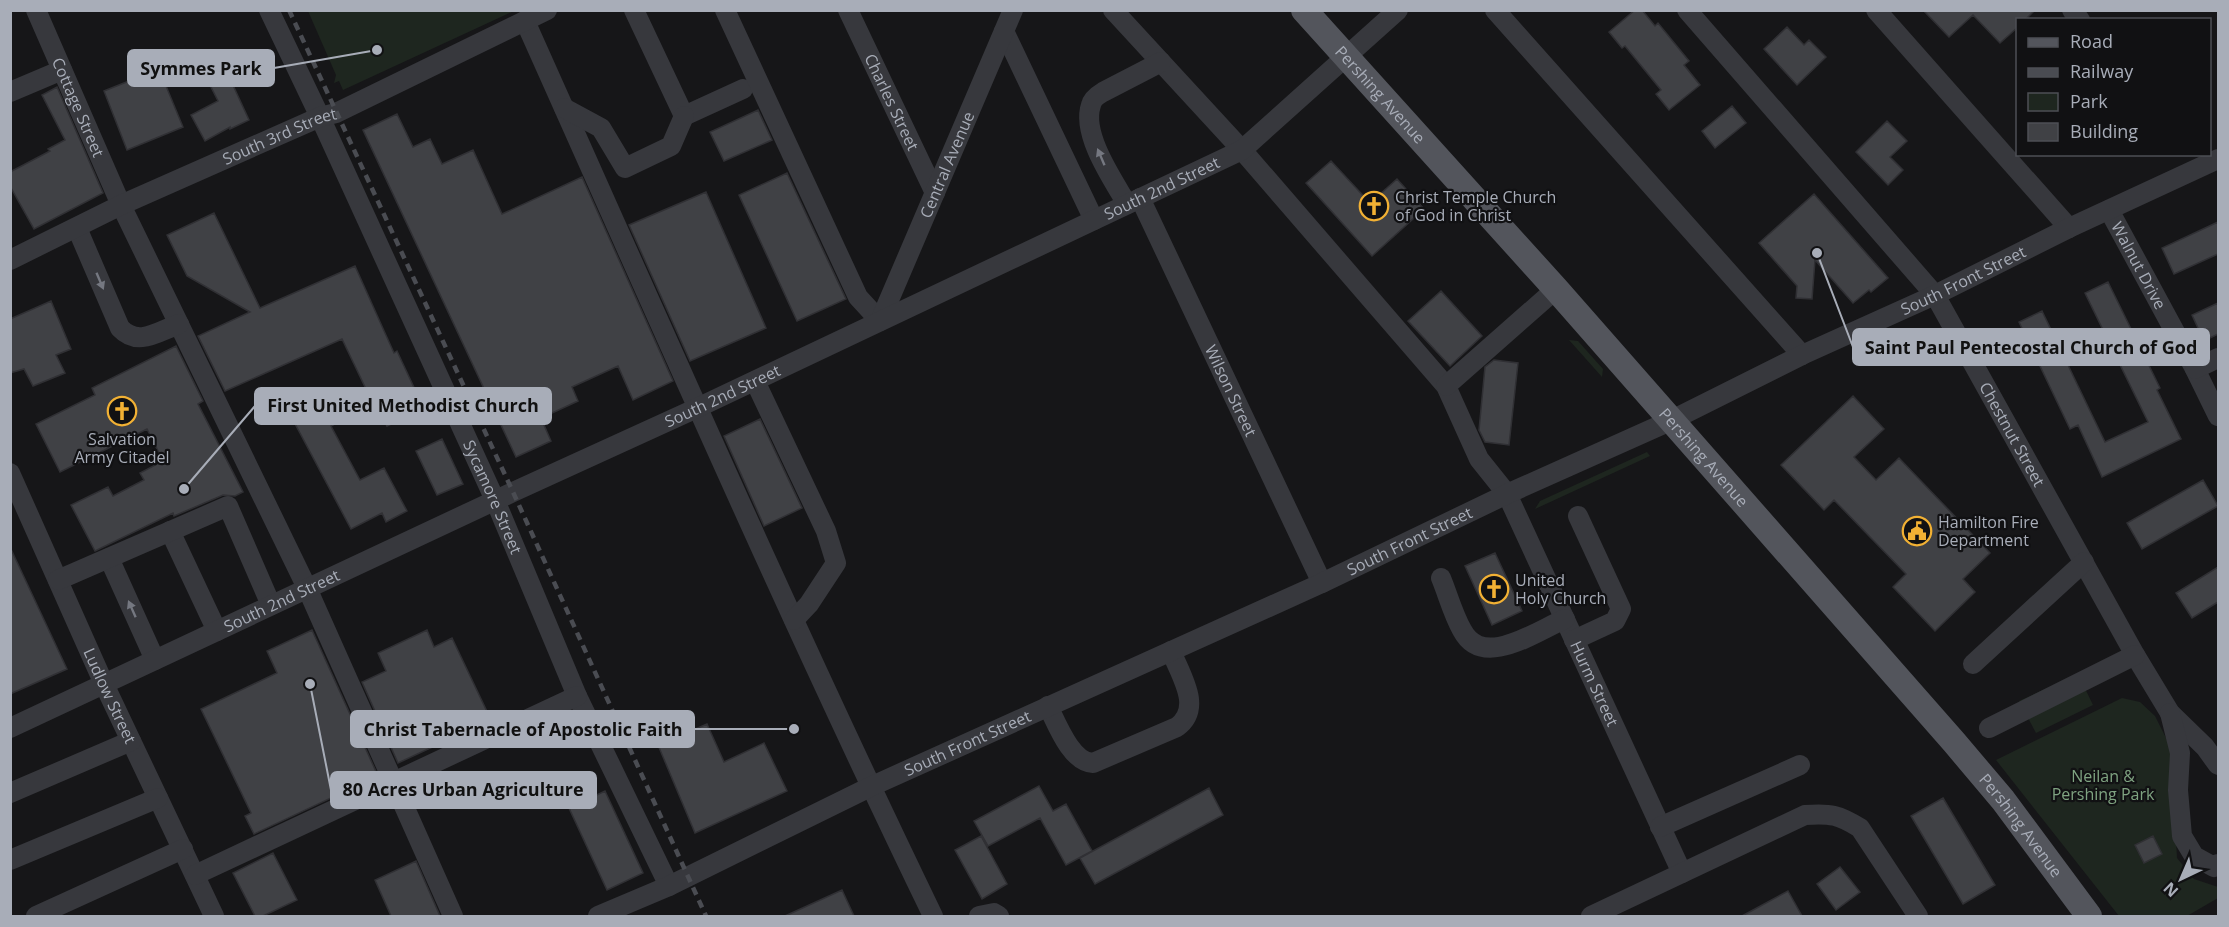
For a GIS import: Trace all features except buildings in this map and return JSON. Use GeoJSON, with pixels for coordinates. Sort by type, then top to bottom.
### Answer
{"type":"FeatureCollection","features":[{"type":"Feature","properties":{"kind":"main road","name":"Pershing Avenue"},"geometry":{"type":"LineString","coordinates":[[1304,10],[1556,290],[1954,742],[2018,819],[2089,916]]}},
{"type":"Feature","properties":{"kind":"street","name":"Cottage Street"},"geometry":{"type":"LineString","coordinates":[[36,10],[122,205],[306,588],[453,916]]}},
{"type":"Feature","properties":{"kind":"street","name":"Sycamore Street"},"geometry":{"type":"LineString","coordinates":[[268,10],[320,117],[495,500],[577,696],[669,886]]}},
{"type":"Feature","properties":{"kind":"street","name":"South 3rd Street"},"geometry":{"type":"LineString","coordinates":[[10,260],[122,205],[320,117],[336,113],[547,10]]}},
{"type":"Feature","properties":{"kind":"street"},"geometry":{"type":"LineString","coordinates":[[634,10],[684,116]]}},
{"type":"Feature","properties":{"kind":"street"},"geometry":{"type":"LineString","coordinates":[[726,10],[858,297],[880,321]]}},
{"type":"Feature","properties":{"kind":"street","name":"Central Avenue"},"geometry":{"type":"LineString","coordinates":[[880,321],[1013,10]]}},
{"type":"Feature","properties":{"kind":"street","name":"Hurm Street"},"geometry":{"type":"LineString","coordinates":[[1113,10],[1242,150],[1446,386],[1479,459],[1507,494],[1682,873]]}},
{"type":"Feature","properties":{"kind":"street","name":"South 2nd Street"},"geometry":{"type":"LineString","coordinates":[[10,728],[271,604],[755,381],[1242,150],[1398,10]]}},
{"type":"Feature","properties":{"kind":"street"},"geometry":{"type":"LineString","coordinates":[[1495,10],[1802,355]]}},
{"type":"Feature","properties":{"kind":"street","name":"Chestnut Street"},"geometry":{"type":"LineString","coordinates":[[1687,10],[1935,295],[2135,655],[2170,713],[2205,747],[2218,765]]}},
{"type":"Feature","properties":{"kind":"street"},"geometry":{"type":"LineString","coordinates":[[1876,10],[2069,228]]}},
{"type":"Feature","properties":{"kind":"street","name":"Charles Street"},"geometry":{"type":"LineString","coordinates":[[855,13],[935,193]]}},
{"type":"Feature","properties":{"kind":"street"},"geometry":{"type":"LineString","coordinates":[[525,21],[697,408],[870,787],[933,916]]}},
{"type":"Feature","properties":{"kind":"street"},"geometry":{"type":"LineString","coordinates":[[1004,31],[1094,220]]}},
{"type":"Feature","properties":{"kind":"street","name":"Wilson Street"},"geometry":{"type":"LineString","coordinates":[[1161,62],[1095,98],[1090,105],[1091,130],[1100,157],[1134,201],[1322,583]]}},
{"type":"Feature","properties":{"kind":"street"},"geometry":{"type":"LineString","coordinates":[[10,92],[62,70]]}},
{"type":"Feature","properties":{"kind":"street"},"geometry":{"type":"LineString","coordinates":[[564,108],[601,128],[625,168],[671,146],[684,116],[743,89]]}},
{"type":"Feature","properties":{"kind":"street","name":"South Front Street"},"geometry":{"type":"LineString","coordinates":[[598,916],[620,912],[870,787],[1322,583],[1507,494],[1670,421],[1802,355],[1935,295],[2207,159]]}},
{"type":"Feature","properties":{"kind":"street","name":"Walnut Drive"},"geometry":{"type":"LineString","coordinates":[[2109,210],[2218,416]]}},
{"type":"Feature","properties":{"kind":"street"},"geometry":{"type":"LineString","coordinates":[[77,228],[120,328],[128,336],[140,339],[179,324]]}},
{"type":"Feature","properties":{"kind":"street"},"geometry":{"type":"LineString","coordinates":[[1446,386],[1556,290]]}},
{"type":"Feature","properties":{"kind":"street"},"geometry":{"type":"LineString","coordinates":[[2195,369],[2218,358]]}},
{"type":"Feature","properties":{"kind":"street"},"geometry":{"type":"LineString","coordinates":[[755,381],[826,531],[836,563],[794,620]]}},
{"type":"Feature","properties":{"kind":"street","name":"Ludlow Street"},"geometry":{"type":"LineString","coordinates":[[10,473],[15,494],[58,580],[130,741],[214,916]]}},
{"type":"Feature","properties":{"kind":"street"},"geometry":{"type":"LineString","coordinates":[[58,580],[228,506],[271,604]]}},
{"type":"Feature","properties":{"kind":"street"},"geometry":{"type":"LineString","coordinates":[[1574,640],[1615,621],[1621,609],[1578,516]]}},
{"type":"Feature","properties":{"kind":"street"},"geometry":{"type":"LineString","coordinates":[[170,531],[217,631]]}},
{"type":"Feature","properties":{"kind":"street"},"geometry":{"type":"LineString","coordinates":[[109,558],[155,660]]}},
{"type":"Feature","properties":{"kind":"street"},"geometry":{"type":"LineString","coordinates":[[1973,664],[2085,562]]}},
{"type":"Feature","properties":{"kind":"street"},"geometry":{"type":"LineString","coordinates":[[1441,578],[1462,632],[1477,646],[1493,649],[1505,647],[1565,619]]}},
{"type":"Feature","properties":{"kind":"street"},"geometry":{"type":"LineString","coordinates":[[1048,706],[1071,748],[1077,756],[1088,763],[1093,763],[1177,727],[1186,720],[1191,709],[1189,697],[1171,651]]}},
{"type":"Feature","properties":{"kind":"street"},"geometry":{"type":"LineString","coordinates":[[1989,728],[2135,655]]}},
{"type":"Feature","properties":{"kind":"street"},"geometry":{"type":"LineString","coordinates":[[195,875],[577,696]]}},
{"type":"Feature","properties":{"kind":"street","name":"Chestnut Street"},"geometry":{"type":"LineString","coordinates":[[2170,713],[2180,753],[2178,790],[2182,836],[2194,856],[2214,867],[2218,864]]}},
{"type":"Feature","properties":{"kind":"street"},"geometry":{"type":"LineString","coordinates":[[10,793],[130,741]]}},
{"type":"Feature","properties":{"kind":"street"},"geometry":{"type":"LineString","coordinates":[[1660,827],[1800,765]]}},
{"type":"Feature","properties":{"kind":"street"},"geometry":{"type":"LineString","coordinates":[[10,860],[158,798]]}},
{"type":"Feature","properties":{"kind":"street"},"geometry":{"type":"LineString","coordinates":[[1591,916],[1805,816],[1827,813],[1846,819],[1860,828],[1918,916]]}},
{"type":"Feature","properties":{"kind":"street"},"geometry":{"type":"LineString","coordinates":[[36,916],[183,849]]}},
{"type":"Feature","properties":{"kind":"street"},"geometry":{"type":"LineString","coordinates":[[979,916],[994,914],[999,916]]}},
{"type":"Feature","properties":{"kind":"green space"},"geometry":{"type":"Polygon","coordinates":[[[308,11],[514,11],[343,90],[339,81],[334,83],[336,75],[308,11]]]}},
{"type":"Feature","properties":{"kind":"green space"},"geometry":{"type":"Polygon","coordinates":[[[1569,340],[1578,341],[1603,369],[1602,377],[1569,340]]]}},
{"type":"Feature","properties":{"kind":"green space"},"geometry":{"type":"Polygon","coordinates":[[[1647,452],[1650,456],[1535,509],[1540,501],[1647,452]]]}},
{"type":"Feature","properties":{"kind":"green space"},"geometry":{"type":"Polygon","coordinates":[[[2078,674],[2093,705],[2036,733],[2019,701],[2078,674]]]}},
{"type":"Feature","properties":{"kind":"green space","name":"Neilan & Pershing Park"},"geometry":{"type":"Polygon","coordinates":[[[2122,698],[2140,702],[2155,716],[2171,748],[2177,858],[2194,879],[2218,887],[2218,898],[2187,916],[2119,916],[1996,760],[2122,698]]]}},
{"type":"Feature","properties":{"kind":"railway"},"geometry":{"type":"LineString","coordinates":[[289,10],[513,492],[706,916]]}},
{"type":"Feature","properties":{"kind":"place","name":"Symmes Park"},"geometry":{"type":"Point","coordinates":[377,50]}},
{"type":"Feature","properties":{"kind":"place","name":"Christ Temple Church of God in Christ"},"geometry":{"type":"Point","coordinates":[1374,206]}},
{"type":"Feature","properties":{"kind":"place","name":"Saint Paul Pentecostal Church of God"},"geometry":{"type":"Point","coordinates":[1817,253]}},
{"type":"Feature","properties":{"kind":"place","name":"Salvation Army Citadel"},"geometry":{"type":"Point","coordinates":[122,411]}},
{"type":"Feature","properties":{"kind":"place","name":"First United Methodist Church"},"geometry":{"type":"Point","coordinates":[184,489]}},
{"type":"Feature","properties":{"kind":"place","name":"Hamilton Fire Department"},"geometry":{"type":"Point","coordinates":[1917,531]}},
{"type":"Feature","properties":{"kind":"place","name":"United Holy Church"},"geometry":{"type":"Point","coordinates":[1494,589]}},
{"type":"Feature","properties":{"kind":"place","name":"80 Acres Urban Agriculture"},"geometry":{"type":"Point","coordinates":[310,684]}},
{"type":"Feature","properties":{"kind":"place","name":"Christ Tabernacle of Apostolic Faith"},"geometry":{"type":"Point","coordinates":[794,729]}}]}
